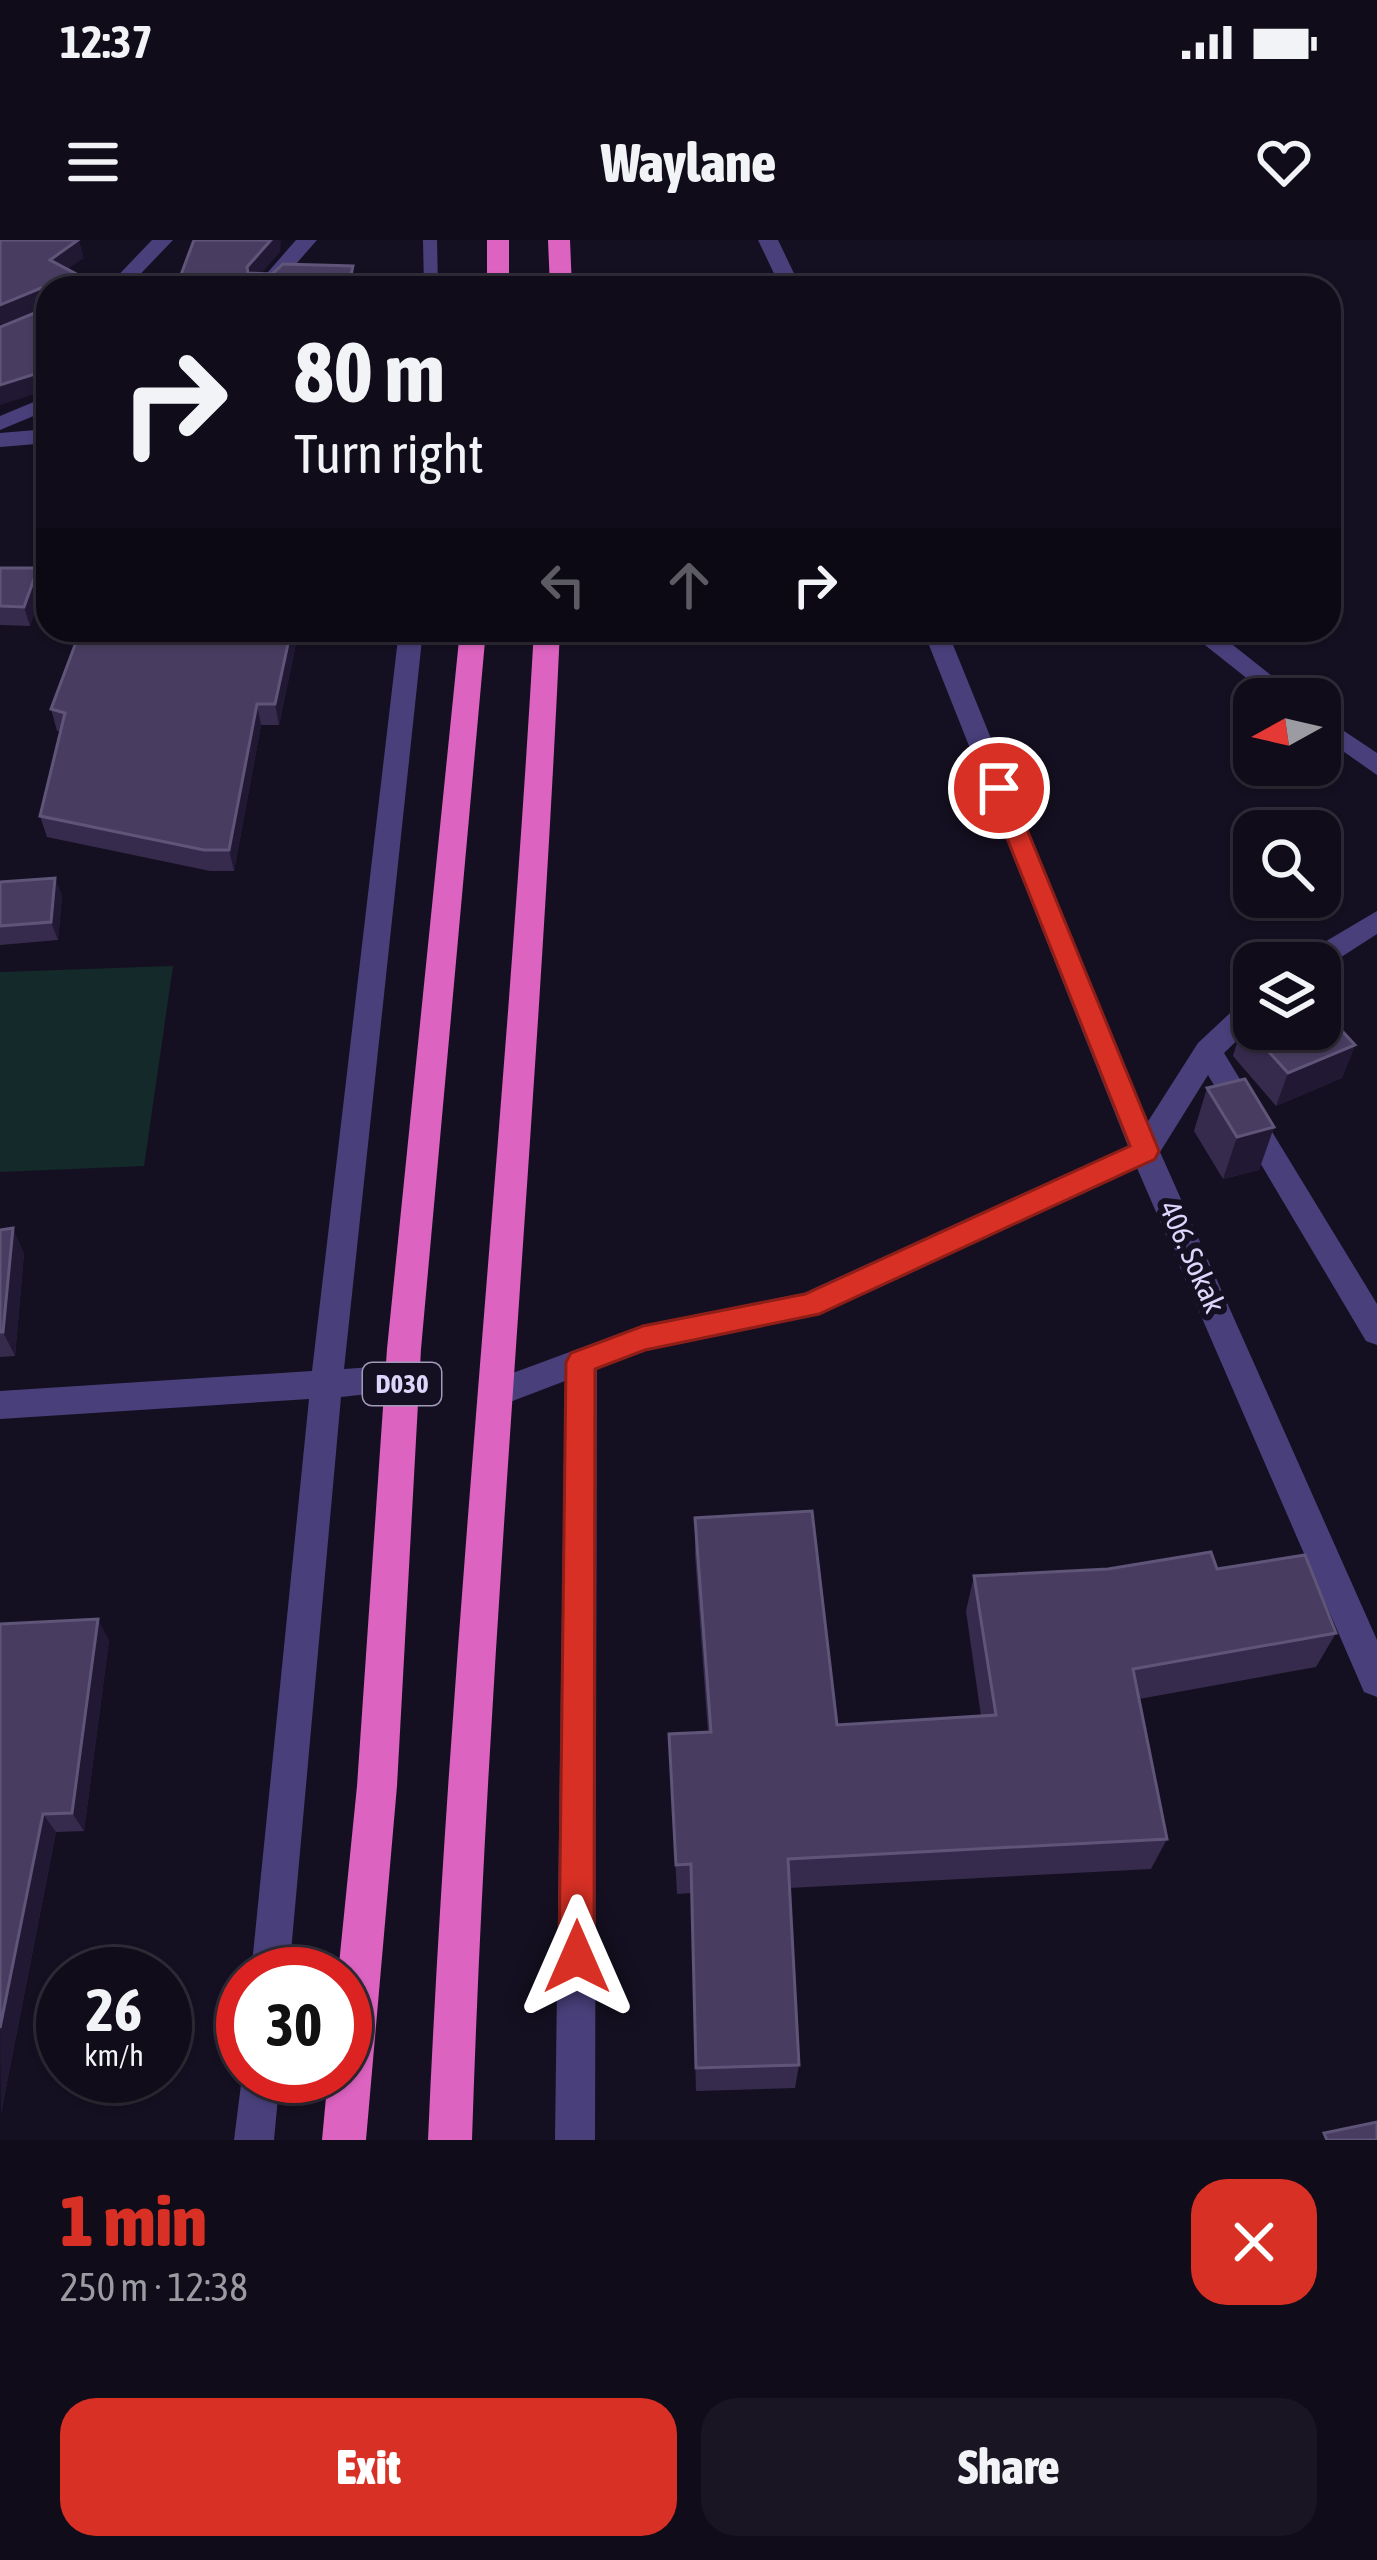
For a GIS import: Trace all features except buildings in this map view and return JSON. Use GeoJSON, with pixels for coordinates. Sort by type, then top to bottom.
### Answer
{"type":"FeatureCollection","features":[{"type":"Feature","properties":{"kind":"highway"},"geometry":{"type":"LineString","coordinates":[[498,240],[498,276]]}},
{"type":"Feature","properties":{"kind":"highway"},"geometry":{"type":"LineString","coordinates":[[559,240],[560,276]]}},
{"type":"Feature","properties":{"kind":"highway","name":"D030"},"geometry":{"type":"LineString","coordinates":[[344,2140],[377,1786],[402,1379],[472,642]]}},
{"type":"Feature","properties":{"kind":"highway"},"geometry":{"type":"LineString","coordinates":[[450,2140],[454,1997],[494,1394],[538,839],[546,642]]}},
{"type":"Feature","properties":{"kind":"street"},"geometry":{"type":"LineString","coordinates":[[128,276],[164,240]]}},
{"type":"Feature","properties":{"kind":"street"},"geometry":{"type":"LineString","coordinates":[[275,276],[307,240]]}},
{"type":"Feature","properties":{"kind":"street"},"geometry":{"type":"LineString","coordinates":[[768,240],[785,276]]}},
{"type":"Feature","properties":{"kind":"street"},"geometry":{"type":"LineString","coordinates":[[0,424],[36,408]]}},
{"type":"Feature","properties":{"kind":"street"},"geometry":{"type":"LineString","coordinates":[[0,440],[36,437]]}},
{"type":"Feature","properties":{"kind":"street"},"geometry":{"type":"LineString","coordinates":[[273,1947],[326,1387],[410,642]]}},
{"type":"Feature","properties":{"kind":"street","name":"406. Sokak"},"geometry":{"type":"LineString","coordinates":[[940,642],[1145,1151],[1377,1680]]}},
{"type":"Feature","properties":{"kind":"street"},"geometry":{"type":"LineString","coordinates":[[1214,642],[1261,678]]}},
{"type":"Feature","properties":{"kind":"street"},"geometry":{"type":"LineString","coordinates":[[1341,739],[1377,766]]}},
{"type":"Feature","properties":{"kind":"street"},"geometry":{"type":"LineString","coordinates":[[1341,944],[1377,921]]}},
{"type":"Feature","properties":{"kind":"street"},"geometry":{"type":"LineString","coordinates":[[494,1394],[643,1338],[809,1305],[1145,1151],[1208,1051],[1233,1027]]}},
{"type":"Feature","properties":{"kind":"street"},"geometry":{"type":"LineString","coordinates":[[1208,1051],[1377,1332]]}},
{"type":"Feature","properties":{"kind":"street"},"geometry":{"type":"LineString","coordinates":[[575,2140],[581,1362]]}},
{"type":"Feature","properties":{"kind":"street"},"geometry":{"type":"LineString","coordinates":[[0,1406],[402,1379]]}},
{"type":"Feature","properties":{"kind":"street"},"geometry":{"type":"LineString","coordinates":[[254,2140],[257,2103]]}},
{"type":"Feature","properties":{"kind":"lane"},"geometry":{"type":"LineString","coordinates":[[430,240],[431,276]]}},
{"type":"Feature","properties":{"kind":"green space"},"geometry":{"type":"Polygon","coordinates":[[[173,966],[144,1166],[0,1172],[0,972],[173,966]]]}},
{"type":"Feature","properties":{"kind":"route"},"geometry":{"type":"LineString","coordinates":[[577,1957],[581,1362],[643,1338],[809,1305],[1145,1151],[999,788]]}}]}
